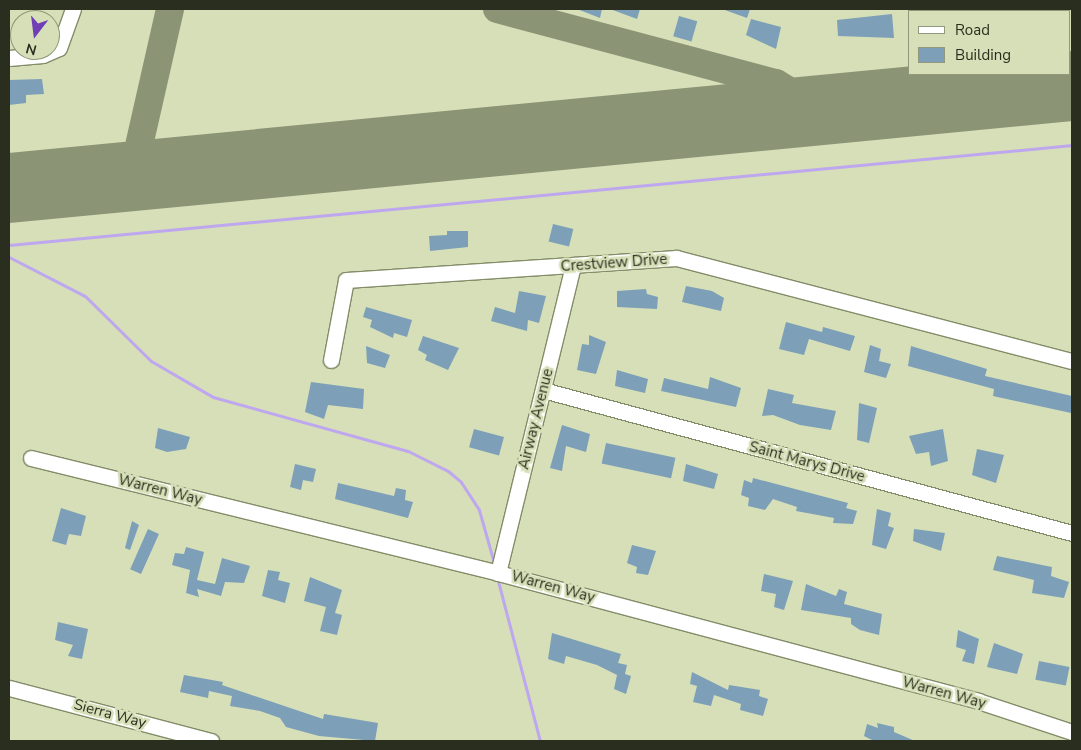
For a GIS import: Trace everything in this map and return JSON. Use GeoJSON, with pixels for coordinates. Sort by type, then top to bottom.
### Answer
{"type":"FeatureCollection","features":[{"type":"Feature","properties":{"kind":"street"},"geometry":{"type":"LineString","coordinates":[[9,58],[43,55],[59,48],[73,9]]}},
{"type":"Feature","properties":{"kind":"street","name":"Crestview Drive"},"geometry":{"type":"LineString","coordinates":[[331,360],[346,280],[676,258],[1072,361]]}},
{"type":"Feature","properties":{"kind":"street","name":"Airway Avenue"},"geometry":{"type":"LineString","coordinates":[[498,573],[573,266]]}},
{"type":"Feature","properties":{"kind":"street","name":"Saint Marys Drive"},"geometry":{"type":"LineString","coordinates":[[543,390],[1072,534]]}},
{"type":"Feature","properties":{"kind":"street","name":"Warren Way"},"geometry":{"type":"LineString","coordinates":[[30,458],[498,573],[978,702],[1072,732]]}},
{"type":"Feature","properties":{"kind":"street","name":"Sierra Way"},"geometry":{"type":"LineString","coordinates":[[9,688],[211,741]]}},
{"type":"Feature","properties":{"kind":"building"},"geometry":{"type":"Polygon","coordinates":[[[577,9],[602,9],[600,18],[577,9]]]}},
{"type":"Feature","properties":{"kind":"building"},"geometry":{"type":"Polygon","coordinates":[[[610,9],[640,9],[637,19],[610,9]]]}},
{"type":"Feature","properties":{"kind":"building"},"geometry":{"type":"Polygon","coordinates":[[[722,9],[750,9],[747,18],[722,9]]]}},
{"type":"Feature","properties":{"kind":"building"},"geometry":{"type":"Polygon","coordinates":[[[892,14],[894,38],[838,36],[837,20],[892,14]]]}},
{"type":"Feature","properties":{"kind":"building"},"geometry":{"type":"Polygon","coordinates":[[[679,16],[697,21],[691,41],[673,36],[679,16]]]}},
{"type":"Feature","properties":{"kind":"building"},"geometry":{"type":"Polygon","coordinates":[[[751,19],[781,27],[776,49],[746,35],[751,19]]]}},
{"type":"Feature","properties":{"kind":"building"},"geometry":{"type":"Polygon","coordinates":[[[42,79],[44,94],[26,95],[26,103],[9,105],[9,80],[42,79]]]}},
{"type":"Feature","properties":{"kind":"building"},"geometry":{"type":"Polygon","coordinates":[[[553,224],[573,229],[569,247],[549,241],[553,224]]]}},
{"type":"Feature","properties":{"kind":"building"},"geometry":{"type":"Polygon","coordinates":[[[447,231],[468,231],[468,247],[430,251],[429,236],[447,235],[447,231]]]}},
{"type":"Feature","properties":{"kind":"building"},"geometry":{"type":"Polygon","coordinates":[[[686,286],[712,291],[724,298],[721,311],[682,302],[686,286]]]}},
{"type":"Feature","properties":{"kind":"building"},"geometry":{"type":"Polygon","coordinates":[[[646,289],[647,294],[658,297],[657,309],[617,307],[617,291],[646,289]]]}},
{"type":"Feature","properties":{"kind":"building"},"geometry":{"type":"Polygon","coordinates":[[[519,291],[546,296],[539,323],[528,320],[527,331],[491,321],[495,307],[515,313],[519,291]]]}},
{"type":"Feature","properties":{"kind":"building"},"geometry":{"type":"Polygon","coordinates":[[[366,307],[412,320],[407,337],[394,333],[393,338],[370,327],[372,320],[363,317],[366,307]]]}},
{"type":"Feature","properties":{"kind":"building"},"geometry":{"type":"Polygon","coordinates":[[[786,322],[822,332],[823,327],[855,336],[850,351],[809,339],[804,355],[779,349],[786,322]]]}},
{"type":"Feature","properties":{"kind":"building"},"geometry":{"type":"Polygon","coordinates":[[[589,335],[606,342],[596,374],[577,370],[582,344],[589,345],[589,335]]]}},
{"type":"Feature","properties":{"kind":"building"},"geometry":{"type":"Polygon","coordinates":[[[423,336],[459,348],[448,370],[425,360],[427,355],[418,350],[423,336]]]}},
{"type":"Feature","properties":{"kind":"building"},"geometry":{"type":"Polygon","coordinates":[[[870,345],[881,349],[879,361],[891,364],[886,378],[864,372],[870,345]]]}},
{"type":"Feature","properties":{"kind":"building"},"geometry":{"type":"Polygon","coordinates":[[[366,346],[390,355],[385,368],[367,363],[366,346]]]}},
{"type":"Feature","properties":{"kind":"building"},"geometry":{"type":"Polygon","coordinates":[[[911,346],[987,369],[985,376],[1072,396],[1071,413],[993,396],[994,389],[908,366],[911,346]]]}},
{"type":"Feature","properties":{"kind":"building"},"geometry":{"type":"Polygon","coordinates":[[[617,370],[648,379],[645,393],[615,386],[617,370]]]}},
{"type":"Feature","properties":{"kind":"building"},"geometry":{"type":"Polygon","coordinates":[[[710,377],[741,388],[736,407],[661,391],[664,378],[708,389],[710,377]]]}},
{"type":"Feature","properties":{"kind":"building"},"geometry":{"type":"Polygon","coordinates":[[[311,382],[364,389],[363,409],[328,405],[324,419],[305,412],[311,382]]]}},
{"type":"Feature","properties":{"kind":"building"},"geometry":{"type":"Polygon","coordinates":[[[768,389],[794,395],[792,403],[836,411],[831,430],[800,425],[773,415],[762,416],[768,389]]]}},
{"type":"Feature","properties":{"kind":"building"},"geometry":{"type":"Polygon","coordinates":[[[859,403],[877,408],[869,443],[857,440],[859,403]]]}},
{"type":"Feature","properties":{"kind":"building"},"geometry":{"type":"Polygon","coordinates":[[[562,425],[590,434],[586,452],[566,446],[562,471],[550,468],[562,425]]]}},
{"type":"Feature","properties":{"kind":"building"},"geometry":{"type":"Polygon","coordinates":[[[158,428],[190,437],[186,449],[167,452],[155,448],[158,428]]]}},
{"type":"Feature","properties":{"kind":"building"},"geometry":{"type":"Polygon","coordinates":[[[474,429],[504,437],[499,455],[469,447],[474,429]]]}},
{"type":"Feature","properties":{"kind":"building"},"geometry":{"type":"Polygon","coordinates":[[[943,429],[948,461],[931,466],[929,452],[916,454],[909,436],[943,429]]]}},
{"type":"Feature","properties":{"kind":"building"},"geometry":{"type":"Polygon","coordinates":[[[606,443],[675,458],[671,478],[602,464],[606,443]]]}},
{"type":"Feature","properties":{"kind":"building"},"geometry":{"type":"Polygon","coordinates":[[[977,449],[1004,455],[996,483],[972,475],[977,449]]]}},
{"type":"Feature","properties":{"kind":"building"},"geometry":{"type":"Polygon","coordinates":[[[295,464],[316,469],[313,482],[303,480],[301,490],[290,487],[295,464]]]}},
{"type":"Feature","properties":{"kind":"building"},"geometry":{"type":"Polygon","coordinates":[[[686,464],[718,474],[714,489],[683,481],[686,464]]]}},
{"type":"Feature","properties":{"kind":"building"},"geometry":{"type":"Polygon","coordinates":[[[753,478],[848,503],[846,508],[857,511],[853,524],[833,523],[834,518],[796,511],[797,507],[773,499],[765,510],[748,506],[749,498],[741,495],[744,480],[752,483],[753,478]]]}},
{"type":"Feature","properties":{"kind":"building"},"geometry":{"type":"Polygon","coordinates":[[[338,483],[394,496],[396,488],[406,490],[405,500],[413,502],[408,518],[335,499],[338,483]]]}},
{"type":"Feature","properties":{"kind":"building"},"geometry":{"type":"Polygon","coordinates":[[[61,508],[86,516],[81,536],[69,534],[66,545],[52,541],[61,508]]]}},
{"type":"Feature","properties":{"kind":"building"},"geometry":{"type":"Polygon","coordinates":[[[877,509],[891,513],[888,526],[894,528],[886,549],[872,545],[877,509]]]}},
{"type":"Feature","properties":{"kind":"building"},"geometry":{"type":"Polygon","coordinates":[[[132,521],[139,525],[130,550],[125,548],[132,521]]]}},
{"type":"Feature","properties":{"kind":"building"},"geometry":{"type":"Polygon","coordinates":[[[148,529],[159,534],[141,574],[130,569],[148,529]]]}},
{"type":"Feature","properties":{"kind":"building"},"geometry":{"type":"Polygon","coordinates":[[[914,529],[945,533],[941,551],[913,541],[914,529]]]}},
{"type":"Feature","properties":{"kind":"building"},"geometry":{"type":"Polygon","coordinates":[[[632,545],[656,551],[648,575],[636,573],[637,567],[627,563],[632,545]]]}},
{"type":"Feature","properties":{"kind":"building"},"geometry":{"type":"Polygon","coordinates":[[[186,547],[204,552],[197,580],[215,584],[222,558],[250,566],[244,583],[225,582],[221,596],[197,589],[199,597],[186,593],[190,570],[172,565],[175,553],[184,554],[186,547]]]}},
{"type":"Feature","properties":{"kind":"building"},"geometry":{"type":"Polygon","coordinates":[[[997,556],[1052,567],[1051,576],[1069,582],[1064,598],[1032,593],[1034,580],[993,570],[997,556]]]}},
{"type":"Feature","properties":{"kind":"building"},"geometry":{"type":"Polygon","coordinates":[[[268,570],[280,572],[278,580],[290,583],[285,603],[262,596],[268,570]]]}},
{"type":"Feature","properties":{"kind":"building"},"geometry":{"type":"Polygon","coordinates":[[[764,574],[793,581],[784,610],[774,607],[776,594],[761,591],[764,574]]]}},
{"type":"Feature","properties":{"kind":"building"},"geometry":{"type":"Polygon","coordinates":[[[310,577],[342,590],[335,613],[342,615],[337,635],[320,631],[326,607],[304,601],[310,577]]]}},
{"type":"Feature","properties":{"kind":"building"},"geometry":{"type":"Polygon","coordinates":[[[806,584],[836,596],[839,589],[847,592],[844,604],[882,614],[879,635],[860,630],[851,624],[851,618],[801,610],[806,584]]]}},
{"type":"Feature","properties":{"kind":"building"},"geometry":{"type":"Polygon","coordinates":[[[58,622],[88,629],[82,659],[68,656],[73,645],[55,640],[58,622]]]}},
{"type":"Feature","properties":{"kind":"building"},"geometry":{"type":"Polygon","coordinates":[[[958,630],[979,639],[974,664],[962,661],[966,650],[956,647],[958,630]]]}},
{"type":"Feature","properties":{"kind":"building"},"geometry":{"type":"Polygon","coordinates":[[[552,633],[621,654],[618,663],[627,665],[625,674],[631,676],[626,694],[614,689],[617,675],[597,665],[566,656],[564,664],[548,659],[552,633]]]}},
{"type":"Feature","properties":{"kind":"building"},"geometry":{"type":"Polygon","coordinates":[[[994,643],[1023,654],[1017,674],[987,667],[994,643]]]}},
{"type":"Feature","properties":{"kind":"building"},"geometry":{"type":"Polygon","coordinates":[[[1039,661],[1069,667],[1066,686],[1035,680],[1039,661]]]}},
{"type":"Feature","properties":{"kind":"building"},"geometry":{"type":"Polygon","coordinates":[[[692,672],[728,690],[729,685],[760,690],[759,696],[768,699],[763,716],[740,710],[741,704],[714,695],[711,706],[693,702],[697,686],[690,684],[692,672]]]}},
{"type":"Feature","properties":{"kind":"building"},"geometry":{"type":"Polygon","coordinates":[[[184,675],[223,682],[222,685],[323,719],[324,714],[378,723],[375,741],[319,736],[286,727],[280,718],[260,711],[230,706],[232,696],[209,691],[208,698],[180,692],[184,675]]]}},
{"type":"Feature","properties":{"kind":"building"},"geometry":{"type":"Polygon","coordinates":[[[877,723],[894,727],[894,732],[915,741],[874,741],[864,736],[867,724],[878,728],[877,723]]]}},
{"type":"Feature","properties":{"kind":"waterway"},"geometry":{"type":"LineString","coordinates":[[9,245],[1072,145]]}},
{"type":"Feature","properties":{"kind":"waterway"},"geometry":{"type":"LineString","coordinates":[[9,257],[85,296],[151,361],[213,397],[408,451],[448,471],[461,482],[479,510],[494,563]]}},
{"type":"Feature","properties":{"kind":"waterway"},"geometry":{"type":"LineString","coordinates":[[498,581],[540,741]]}},
{"type":"Feature","properties":{"kind":"taxiway"},"geometry":{"type":"LineString","coordinates":[[116,178],[138,150],[170,9]]}},
{"type":"Feature","properties":{"kind":"taxiway"},"geometry":{"type":"LineString","coordinates":[[497,9],[776,83],[798,96],[800,112]]}},
{"type":"Feature","properties":{"kind":"taxiway"},"geometry":{"type":"LineString","coordinates":[[138,150],[146,168],[158,174]]}},
{"type":"Feature","properties":{"kind":"runway"},"geometry":{"type":"LineString","coordinates":[[9,188],[1072,86]]}}]}
